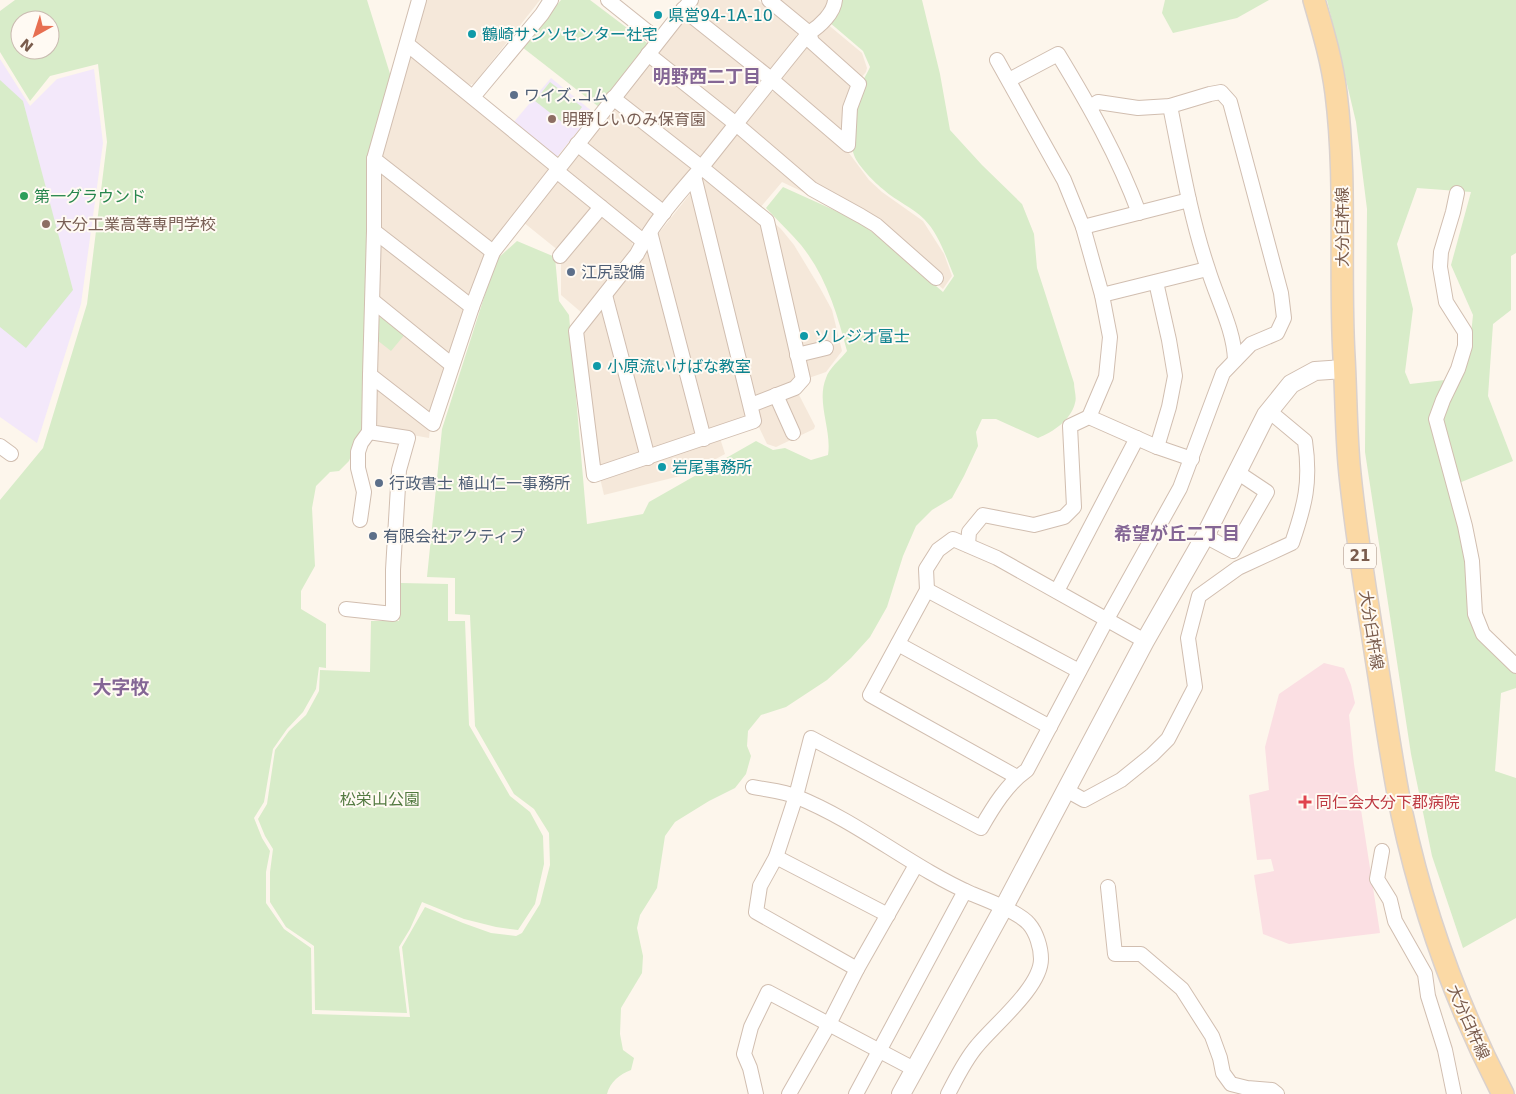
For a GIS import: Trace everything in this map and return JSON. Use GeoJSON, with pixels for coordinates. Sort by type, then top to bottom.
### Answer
{"type":"FeatureCollection","features":[{"type":"Feature","properties":{"kind":"main road","name":"大分臼杵線"},"geometry":{"type":"LineString","coordinates":[[1314,0],[1332,69],[1341,142],[1342,313],[1349,462],[1358,540],[1402,814],[1430,920],[1450,978],[1470,1027],[1503,1094]]}},
{"type":"Feature","properties":{"kind":"street"},"geometry":{"type":"LineString","coordinates":[[360,520],[364,492],[358,468],[358,452],[361,443],[369,432],[374,160],[419,0]]}},
{"type":"Feature","properties":{"kind":"street"},"geometry":{"type":"LineString","coordinates":[[473,97],[542,14],[551,0]]}},
{"type":"Feature","properties":{"kind":"street"},"geometry":{"type":"LineString","coordinates":[[608,0],[658,40]]}},
{"type":"Feature","properties":{"kind":"street"},"geometry":{"type":"LineString","coordinates":[[370,374],[433,424],[472,307],[493,252],[687,5],[848,146],[850,108],[859,84],[812,42],[809,34],[769,0]]}},
{"type":"Feature","properties":{"kind":"street"},"geometry":{"type":"LineString","coordinates":[[698,172],[754,421],[594,475],[576,331],[637,254],[646,237],[664,213],[771,79],[833,9],[835,0]]}},
{"type":"Feature","properties":{"kind":"street"},"geometry":{"type":"LineString","coordinates":[[407,44],[559,168],[559,173],[601,207],[646,237],[704,439]]}},
{"type":"Feature","properties":{"kind":"street"},"geometry":{"type":"LineString","coordinates":[[648,54],[736,124],[812,189],[876,225],[936,278]]}},
{"type":"Feature","properties":{"kind":"street"},"geometry":{"type":"LineString","coordinates":[[1008,80],[1058,54],[1090,108],[1125,177],[1139,213]]}},
{"type":"Feature","properties":{"kind":"street"},"geometry":{"type":"LineString","coordinates":[[968,545],[969,532],[983,515],[1034,524],[1064,517],[1074,507],[1070,426],[1088,417],[1106,376],[1110,337],[1102,295],[1083,227],[1064,180],[997,60]]}},
{"type":"Feature","properties":{"kind":"street"},"geometry":{"type":"LineString","coordinates":[[857,969],[756,912],[760,886],[776,857],[796,796],[811,738],[981,828],[992,808],[1017,777],[1027,770],[1107,619],[1180,488],[1222,373],[1251,344],[1278,333],[1284,318],[1281,293],[1230,102],[1221,92],[1170,106],[1138,108],[1098,102],[1090,108]]}},
{"type":"Feature","properties":{"kind":"street"},"geometry":{"type":"LineString","coordinates":[[613,98],[698,172],[767,222],[803,379],[795,388],[751,405]]}},
{"type":"Feature","properties":{"kind":"street"},"geometry":{"type":"LineString","coordinates":[[1170,106],[1189,200],[1207,269],[1235,344],[1235,360]]}},
{"type":"Feature","properties":{"kind":"street"},"geometry":{"type":"LineString","coordinates":[[577,144],[664,213]]}},
{"type":"Feature","properties":{"kind":"street"},"geometry":{"type":"LineString","coordinates":[[374,160],[493,252]]}},
{"type":"Feature","properties":{"kind":"street"},"geometry":{"type":"LineString","coordinates":[[1457,192],[1441,252],[1440,266],[1446,302],[1465,332],[1465,346],[1458,369],[1436,419],[1467,535],[1472,561],[1475,614],[1483,634],[1516,666]]}},
{"type":"Feature","properties":{"kind":"street"},"geometry":{"type":"LineString","coordinates":[[1083,227],[1189,200]]}},
{"type":"Feature","properties":{"kind":"street"},"geometry":{"type":"LineString","coordinates":[[560,256],[601,207]]}},
{"type":"Feature","properties":{"kind":"street"},"geometry":{"type":"LineString","coordinates":[[374,231],[472,307]]}},
{"type":"Feature","properties":{"kind":"street"},"geometry":{"type":"LineString","coordinates":[[1102,295],[1207,269]]}},
{"type":"Feature","properties":{"kind":"street"},"geometry":{"type":"LineString","coordinates":[[1156,282],[1170,340],[1175,376],[1169,407],[1157,447]]}},
{"type":"Feature","properties":{"kind":"street"},"geometry":{"type":"LineString","coordinates":[[605,295],[648,458]]}},
{"type":"Feature","properties":{"kind":"street"},"geometry":{"type":"LineString","coordinates":[[372,301],[452,365]]}},
{"type":"Feature","properties":{"kind":"street"},"geometry":{"type":"LineString","coordinates":[[797,355],[826,348]]}},
{"type":"Feature","properties":{"kind":"street"},"geometry":{"type":"LineString","coordinates":[[901,1094],[1004,908],[1145,641],[1206,536],[1269,411],[1291,384],[1314,371],[1344,369]]}},
{"type":"Feature","properties":{"kind":"street"},"geometry":{"type":"LineString","coordinates":[[776,395],[793,433]]}},
{"type":"Feature","properties":{"kind":"street"},"geometry":{"type":"LineString","coordinates":[[1066,790],[1084,800],[1120,780],[1168,740],[1195,687],[1188,638],[1199,596],[1238,568],[1292,543],[1303,510],[1308,481],[1305,441],[1269,411]]}},
{"type":"Feature","properties":{"kind":"street"},"geometry":{"type":"LineString","coordinates":[[1088,417],[1157,447],[1192,459]]}},
{"type":"Feature","properties":{"kind":"street"},"geometry":{"type":"LineString","coordinates":[[346,609],[393,614],[393,570],[399,470],[408,438],[369,432]]}},
{"type":"Feature","properties":{"kind":"street"},"geometry":{"type":"LineString","coordinates":[[1057,591],[1137,438]]}},
{"type":"Feature","properties":{"kind":"street"},"geometry":{"type":"LineString","coordinates":[[1206,536],[1233,551],[1267,492],[1237,472]]}},
{"type":"Feature","properties":{"kind":"street"},"geometry":{"type":"LineString","coordinates":[[1017,777],[870,695],[927,590],[926,569],[938,550],[953,540],[968,545],[997,558],[1145,641]]}},
{"type":"Feature","properties":{"kind":"street"},"geometry":{"type":"LineString","coordinates":[[927,590],[1079,671]]}},
{"type":"Feature","properties":{"kind":"street"},"geometry":{"type":"LineString","coordinates":[[898,644],[1050,727]]}},
{"type":"Feature","properties":{"kind":"street"},"geometry":{"type":"LineString","coordinates":[[753,787],[796,796],[861,829],[916,864],[965,891],[1004,908],[1028,922],[1037,937],[1042,960],[1035,980],[1024,996],[965,1062],[948,1094]]}},
{"type":"Feature","properties":{"kind":"street"},"geometry":{"type":"LineString","coordinates":[[1382,851],[1378,878],[1390,900],[1395,920],[1425,974],[1428,996],[1445,1050],[1454,1094]]}},
{"type":"Feature","properties":{"kind":"street"},"geometry":{"type":"LineString","coordinates":[[776,857],[888,915]]}},
{"type":"Feature","properties":{"kind":"street"},"geometry":{"type":"LineString","coordinates":[[789,1094],[916,864]]}},
{"type":"Feature","properties":{"kind":"street"},"geometry":{"type":"LineString","coordinates":[[1108,887],[1115,954],[1141,954],[1182,989],[1212,1036],[1223,1072],[1231,1084],[1247,1088],[1272,1090],[1277,1094]]}},
{"type":"Feature","properties":{"kind":"street"},"geometry":{"type":"LineString","coordinates":[[856,1094],[881,1051],[965,891]]}},
{"type":"Feature","properties":{"kind":"street"},"geometry":{"type":"LineString","coordinates":[[756,1094],[750,1068],[744,1054],[751,1027],[768,992],[914,1069]]}},
{"type":"Feature","properties":{"kind":"shaded area"},"geometry":{"type":"Polygon","coordinates":[[[424,0],[540,0],[474,84],[468,85],[417,43],[415,37],[424,0]]]}},
{"type":"Feature","properties":{"kind":"shaded area"},"geometry":{"type":"Polygon","coordinates":[[[699,0],[758,0],[797,32],[796,39],[632,241],[633,251],[582,313],[561,295],[561,261],[559,251],[523,222],[699,0]]]}},
{"type":"Feature","properties":{"kind":"shaded area"},"geometry":{"type":"Polygon","coordinates":[[[778,0],[832,0],[813,24],[808,24],[778,0]]]}},
{"type":"Feature","properties":{"kind":"shaded area"},"geometry":{"type":"Polygon","coordinates":[[[826,23],[862,53],[867,68],[855,85],[846,137],[779,79],[826,23]]]}},
{"type":"Feature","properties":{"kind":"shaded area"},"geometry":{"type":"Polygon","coordinates":[[[414,55],[550,165],[551,170],[487,251],[432,412],[429,438],[373,428],[377,159],[409,56],[414,55]]]}},
{"type":"Feature","properties":{"kind":"shaded area","name":"大分工業高等専門学校"},"geometry":{"type":"Polygon","coordinates":[[[0,59],[30,106],[57,79],[94,69],[103,143],[81,304],[37,443],[0,417],[0,59]]]}},
{"type":"Feature","properties":{"kind":"shaded area","name":"明野しいのみ保育園"},"geometry":{"type":"Polygon","coordinates":[[[551,78],[593,112],[556,158],[513,123],[551,78]]]}},
{"type":"Feature","properties":{"kind":"shaded area"},"geometry":{"type":"Polygon","coordinates":[[[770,92],[778,92],[846,149],[869,180],[882,192],[923,221],[944,254],[952,276],[943,289],[860,219],[782,182],[759,209],[712,171],[712,164],[736,135],[742,134],[747,129],[746,121],[770,92]]]}},
{"type":"Feature","properties":{"kind":"shaded area"},"geometry":{"type":"Polygon","coordinates":[[[709,177],[764,223],[800,370],[790,387],[749,416],[599,467],[579,333],[702,179],[709,177]]]}},
{"type":"Feature","properties":{"kind":"shaded area"},"geometry":{"type":"Polygon","coordinates":[[[773,222],[794,245],[832,310],[842,351],[826,372],[806,379],[773,222]]]}},
{"type":"Feature","properties":{"kind":"shaded area"},"geometry":{"type":"Polygon","coordinates":[[[797,391],[815,426],[814,429],[776,447],[767,444],[757,423],[755,408],[797,391]]]}},
{"type":"Feature","properties":{"kind":"shaded area"},"geometry":{"type":"Polygon","coordinates":[[[720,438],[725,454],[688,474],[604,495],[600,478],[720,438]]]}},
{"type":"Feature","properties":{"kind":"shaded area","name":"同仁会大分下郡病院"},"geometry":{"type":"Polygon","coordinates":[[[1324,663],[1344,668],[1351,685],[1355,703],[1349,715],[1354,764],[1380,933],[1289,944],[1263,934],[1254,875],[1274,871],[1271,859],[1257,860],[1249,795],[1269,790],[1265,747],[1279,694],[1324,663]]]}},
{"type":"Feature","properties":{"kind":"green space"},"geometry":{"type":"Polygon","coordinates":[[[15,0],[367,0],[391,77],[368,160],[364,425],[349,461],[339,471],[330,472],[316,486],[312,508],[315,566],[301,591],[301,609],[326,624],[326,668],[319,667],[316,689],[303,712],[287,729],[273,749],[264,802],[254,818],[262,838],[270,851],[266,872],[266,903],[284,929],[311,948],[312,1014],[410,1017],[402,947],[425,907],[491,933],[516,936],[522,933],[540,904],[550,865],[549,833],[534,809],[514,794],[475,726],[470,615],[455,614],[455,578],[427,577],[442,429],[496,260],[517,241],[555,257],[559,301],[569,315],[587,524],[643,514],[649,502],[756,441],[773,450],[785,448],[811,460],[828,455],[829,445],[823,406],[823,387],[830,371],[847,351],[830,295],[817,269],[801,245],[766,208],[783,187],[856,220],[943,292],[954,276],[934,232],[924,219],[876,183],[863,169],[854,155],[851,139],[855,107],[860,88],[870,67],[863,51],[829,22],[840,0],[922,0],[940,74],[950,130],[1022,204],[1034,234],[1037,268],[1074,383],[1075,403],[1070,415],[1061,425],[1038,438],[996,419],[982,419],[976,432],[978,446],[964,476],[952,498],[932,510],[916,526],[903,556],[887,607],[870,637],[827,680],[786,707],[761,715],[748,731],[747,746],[751,756],[746,774],[735,788],[709,801],[675,822],[665,836],[657,888],[640,915],[637,928],[643,956],[642,973],[621,1008],[620,1034],[623,1050],[634,1058],[631,1070],[616,1079],[610,1086],[607,1094],[0,1094],[0,500],[43,448],[87,304],[107,142],[98,64],[50,76],[30,101],[0,52],[0,11],[15,0]]]}},
{"type":"Feature","properties":{"kind":"green space"},"geometry":{"type":"Polygon","coordinates":[[[561,0],[590,0],[647,43],[648,48],[599,107],[522,47],[561,0]]]}},
{"type":"Feature","properties":{"kind":"green space"},"geometry":{"type":"Polygon","coordinates":[[[1165,0],[1269,0],[1237,18],[1173,33],[1162,13],[1165,0]]]}},
{"type":"Feature","properties":{"kind":"green space"},"geometry":{"type":"Polygon","coordinates":[[[1327,0],[1516,0],[1516,253],[1511,256],[1511,310],[1493,324],[1488,396],[1513,461],[1459,483],[1440,417],[1470,345],[1473,315],[1451,265],[1471,192],[1417,188],[1397,244],[1413,309],[1405,372],[1410,384],[1445,380],[1432,422],[1463,526],[1482,637],[1516,674],[1516,688],[1501,693],[1495,771],[1516,778],[1516,918],[1463,948],[1432,856],[1411,754],[1365,452],[1367,209],[1356,122],[1327,0]]]}},
{"type":"Feature","properties":{"kind":"green space","name":"第一グラウンド"},"geometry":{"type":"Polygon","coordinates":[[[0,80],[23,101],[73,290],[26,348],[0,327],[0,80]]]}},
{"type":"Feature","properties":{"kind":"green space"},"geometry":{"type":"Polygon","coordinates":[[[550,82],[582,107],[567,126],[535,101],[550,82]]]}},
{"type":"Feature","properties":{"kind":"green space"},"geometry":{"type":"Polygon","coordinates":[[[383,314],[406,333],[391,351],[377,340],[379,319],[383,314]]]}},
{"type":"Feature","properties":{"kind":"green space","name":"松栄山公園"},"geometry":{"type":"Polygon","coordinates":[[[401,583],[448,584],[448,621],[465,621],[469,725],[510,796],[530,812],[543,836],[544,864],[535,904],[518,930],[464,919],[422,902],[410,929],[399,947],[407,1013],[315,1010],[314,946],[286,927],[270,902],[270,872],[273,849],[258,819],[267,804],[275,750],[289,731],[306,715],[319,691],[320,670],[370,672],[371,621],[399,621],[401,583]]]}},
{"type":"Feature","properties":{"kind":"place","name":"県営94-1A-10"},"geometry":{"type":"Point","coordinates":[658,15]}},
{"type":"Feature","properties":{"kind":"place","name":"鶴崎サンソセンター社宅"},"geometry":{"type":"Point","coordinates":[472,34]}},
{"type":"Feature","properties":{"kind":"place","name":"ワイズ.コム"},"geometry":{"type":"Point","coordinates":[514,95]}},
{"type":"Feature","properties":{"kind":"place","name":"明野しいのみ保育園"},"geometry":{"type":"Point","coordinates":[552,119]}},
{"type":"Feature","properties":{"kind":"place","name":"第一グラウンド"},"geometry":{"type":"Point","coordinates":[24,196]}},
{"type":"Feature","properties":{"kind":"place","name":"大分工業高等専門学校"},"geometry":{"type":"Point","coordinates":[46,224]}},
{"type":"Feature","properties":{"kind":"place","name":"江尻設備"},"geometry":{"type":"Point","coordinates":[571,272]}},
{"type":"Feature","properties":{"kind":"place","name":"ソレジオ富士"},"geometry":{"type":"Point","coordinates":[804,336]}},
{"type":"Feature","properties":{"kind":"place","name":"小原流いけばな教室"},"geometry":{"type":"Point","coordinates":[597,366]}},
{"type":"Feature","properties":{"kind":"place","name":"岩尾事務所"},"geometry":{"type":"Point","coordinates":[662,467]}},
{"type":"Feature","properties":{"kind":"place","name":"行政書士 植山仁一事務所"},"geometry":{"type":"Point","coordinates":[379,483]}},
{"type":"Feature","properties":{"kind":"place","name":"有限会社アクティブ"},"geometry":{"type":"Point","coordinates":[373,536]}},
{"type":"Feature","properties":{"kind":"place","name":"同仁会大分下郡病院"},"geometry":{"type":"Point","coordinates":[1305,802]}},
{"type":"Feature","properties":{"kind":"district","name":"明野西二丁目"},"geometry":{"type":"Point","coordinates":[707,77]}},
{"type":"Feature","properties":{"kind":"district","name":"希望が丘二丁目"},"geometry":{"type":"Point","coordinates":[1177,534]}},
{"type":"Feature","properties":{"kind":"district","name":"大字牧"},"geometry":{"type":"Point","coordinates":[121,687]}}]}
